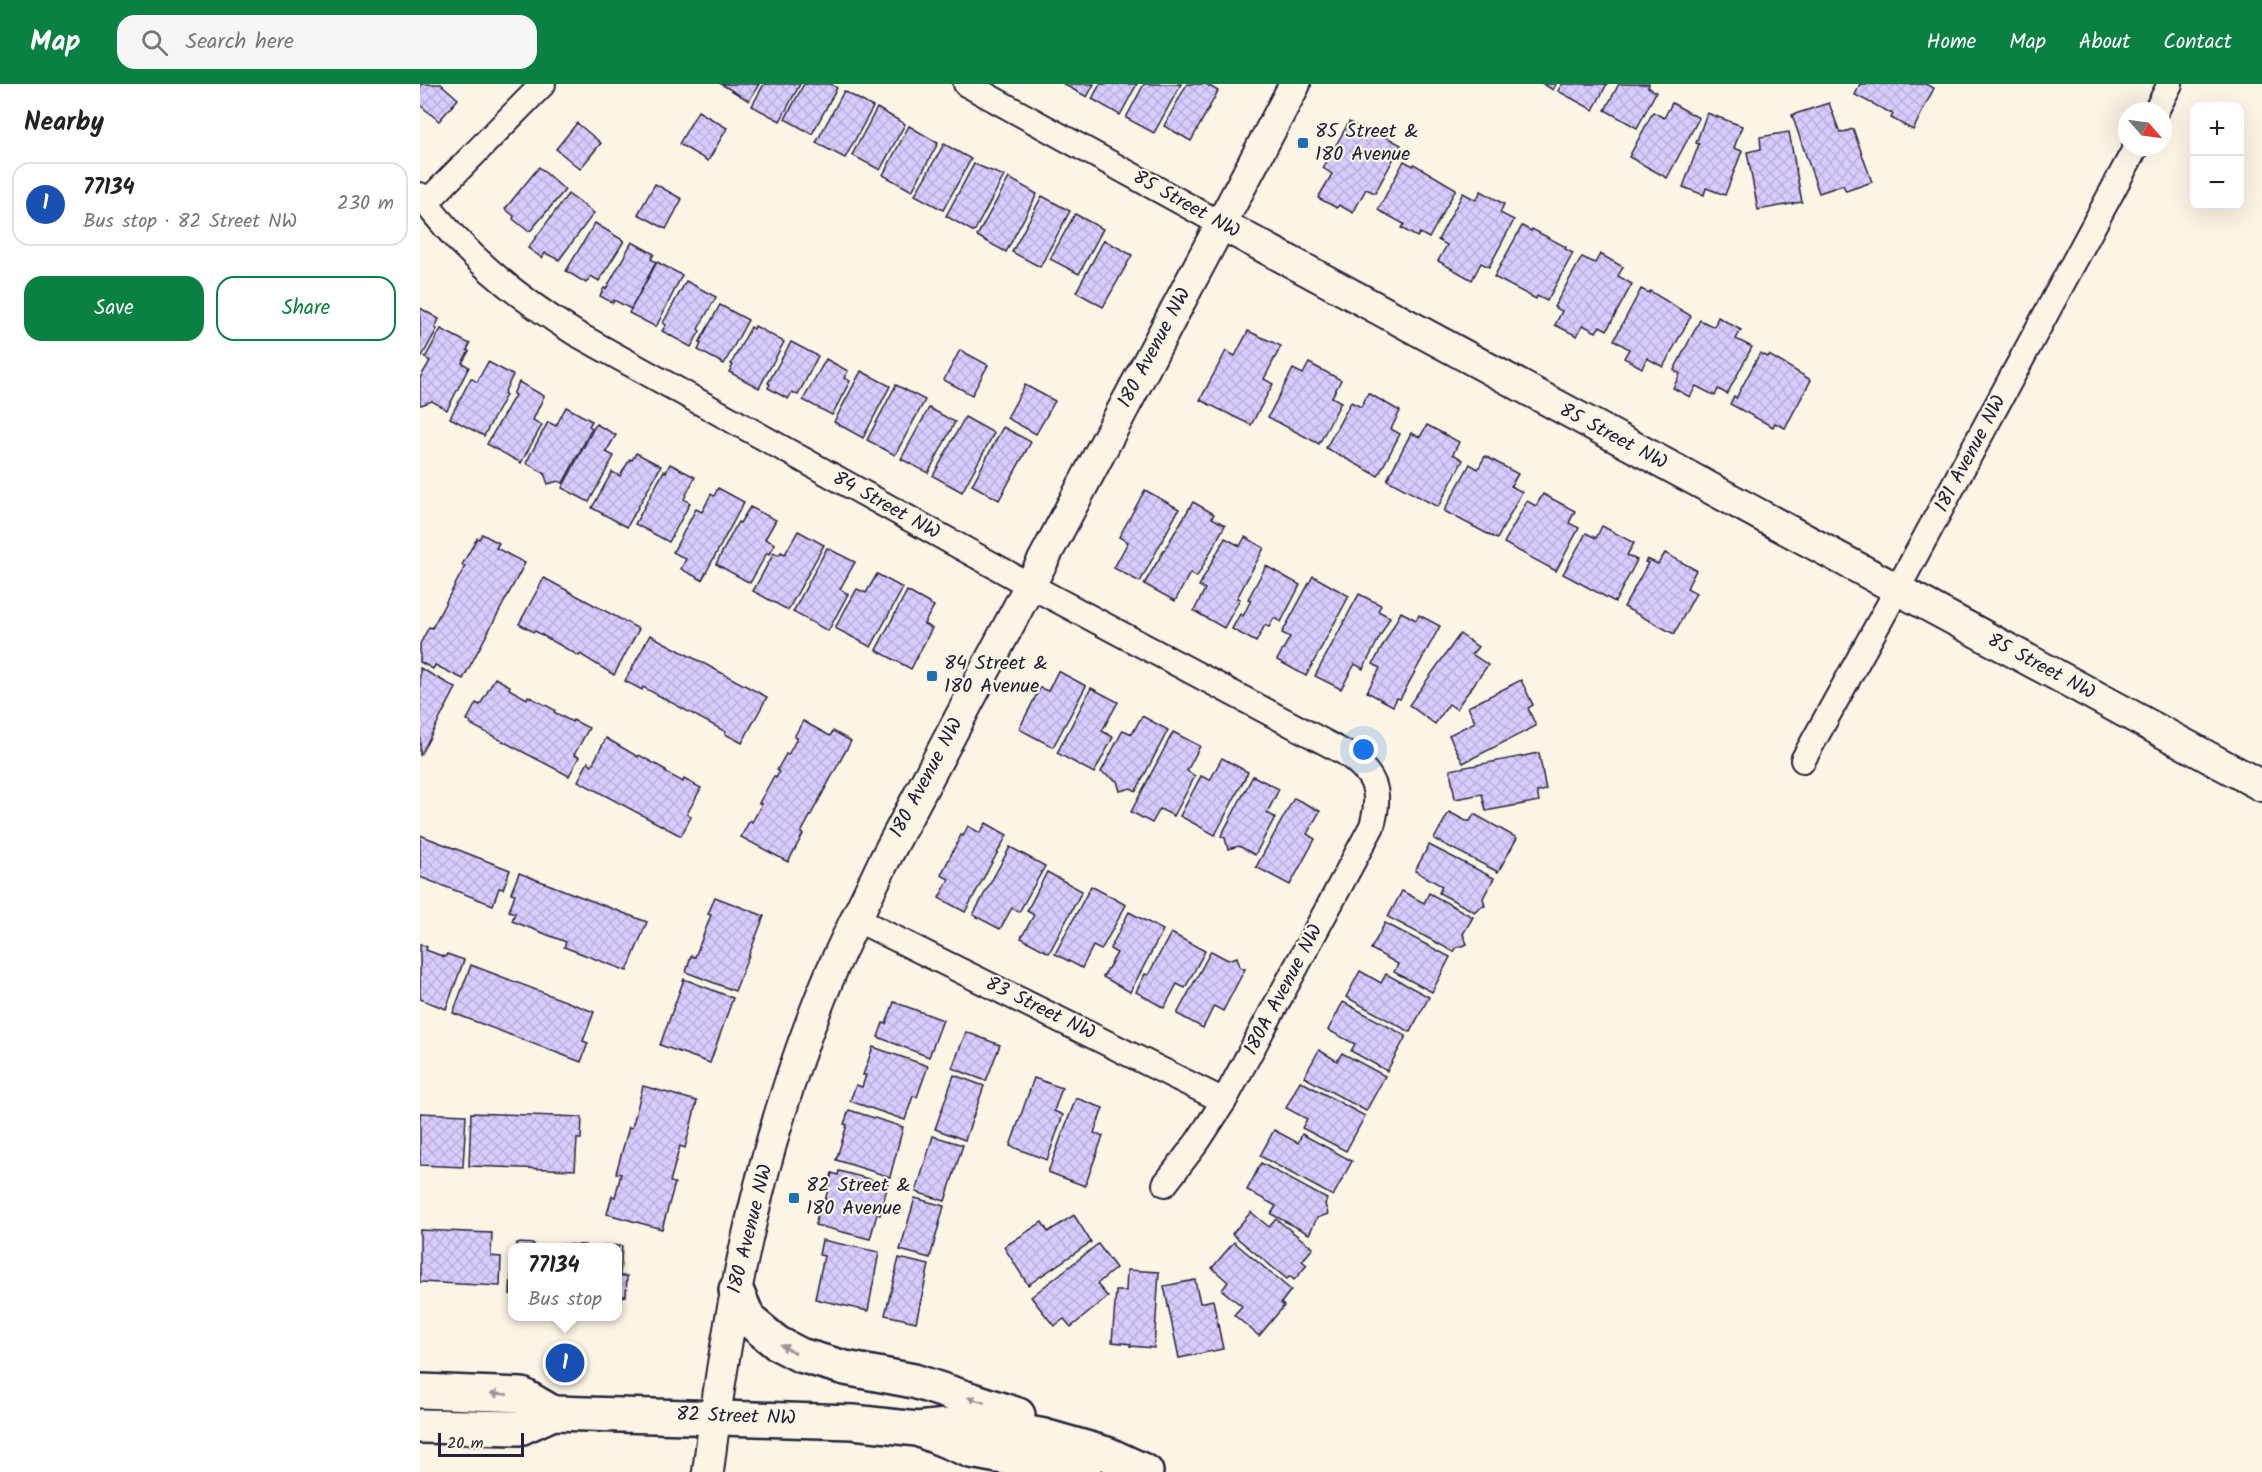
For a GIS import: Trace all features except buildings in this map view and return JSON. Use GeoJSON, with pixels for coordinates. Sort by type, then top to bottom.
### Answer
{"type":"FeatureCollection","features":[{"type":"Feature","properties":{"kind":"main road"},"geometry":{"type":"LineString","coordinates":[[736,1290],[749,1320],[777,1343],[800,1355],[845,1368],[914,1381],[1037,1421],[1096,1463]]}},
{"type":"Feature","properties":{"kind":"main road","name":"82 Street NW"},"geometry":{"type":"LineString","coordinates":[[420,1391],[522,1395],[553,1413]]}},
{"type":"Feature","properties":{"kind":"main road","name":"82 Street NW"},"geometry":{"type":"LineString","coordinates":[[420,1426],[520,1428],[553,1413],[716,1416],[853,1422],[917,1429],[976,1423],[1044,1436],[1096,1463],[1146,1472]]}},
{"type":"Feature","properties":{"kind":"street"},"geometry":{"type":"LineString","coordinates":[[423,199],[543,84]]}},
{"type":"Feature","properties":{"kind":"street","name":"85 Street NW"},"geometry":{"type":"LineString","coordinates":[[966,84],[2262,786]]}},
{"type":"Feature","properties":{"kind":"street","name":"180 Avenue NW"},"geometry":{"type":"LineString","coordinates":[[708,1472],[728,1325],[736,1290],[778,1122],[832,970],[883,863],[1295,84]]}},
{"type":"Feature","properties":{"kind":"street"},"geometry":{"type":"LineString","coordinates":[[2161,102],[2170,84]]}},
{"type":"Feature","properties":{"kind":"street","name":"181 Avenue NW"},"geometry":{"type":"LineString","coordinates":[[1803,760],[2131,156]]}},
{"type":"Feature","properties":{"kind":"street","name":"84 Street NW"},"geometry":{"type":"LineString","coordinates":[[423,199],[460,245],[542,313],[1029,585],[1345,753],[1369,773],[1374,785]]}},
{"type":"Feature","properties":{"kind":"street","name":"180A Avenue NW"},"geometry":{"type":"LineString","coordinates":[[1165,1184],[1198,1141],[1224,1101],[1372,826],[1377,798],[1374,785]]}},
{"type":"Feature","properties":{"kind":"street","name":"83 Street NW"},"geometry":{"type":"LineString","coordinates":[[856,919],[1224,1101]]}},
{"type":"Feature","properties":{"kind":"place","name":"85 Street & 180 Avenue"},"geometry":{"type":"Point","coordinates":[1303,143]}},
{"type":"Feature","properties":{"kind":"place","name":"84 Street & 180 Avenue"},"geometry":{"type":"Point","coordinates":[932,676]}},
{"type":"Feature","properties":{"kind":"place","name":"82 Street & 180 Avenue"},"geometry":{"type":"Point","coordinates":[794,1198]}},
{"type":"Feature","properties":{"kind":"place","name":"77134"},"geometry":{"type":"Point","coordinates":[565,1363]}}]}
